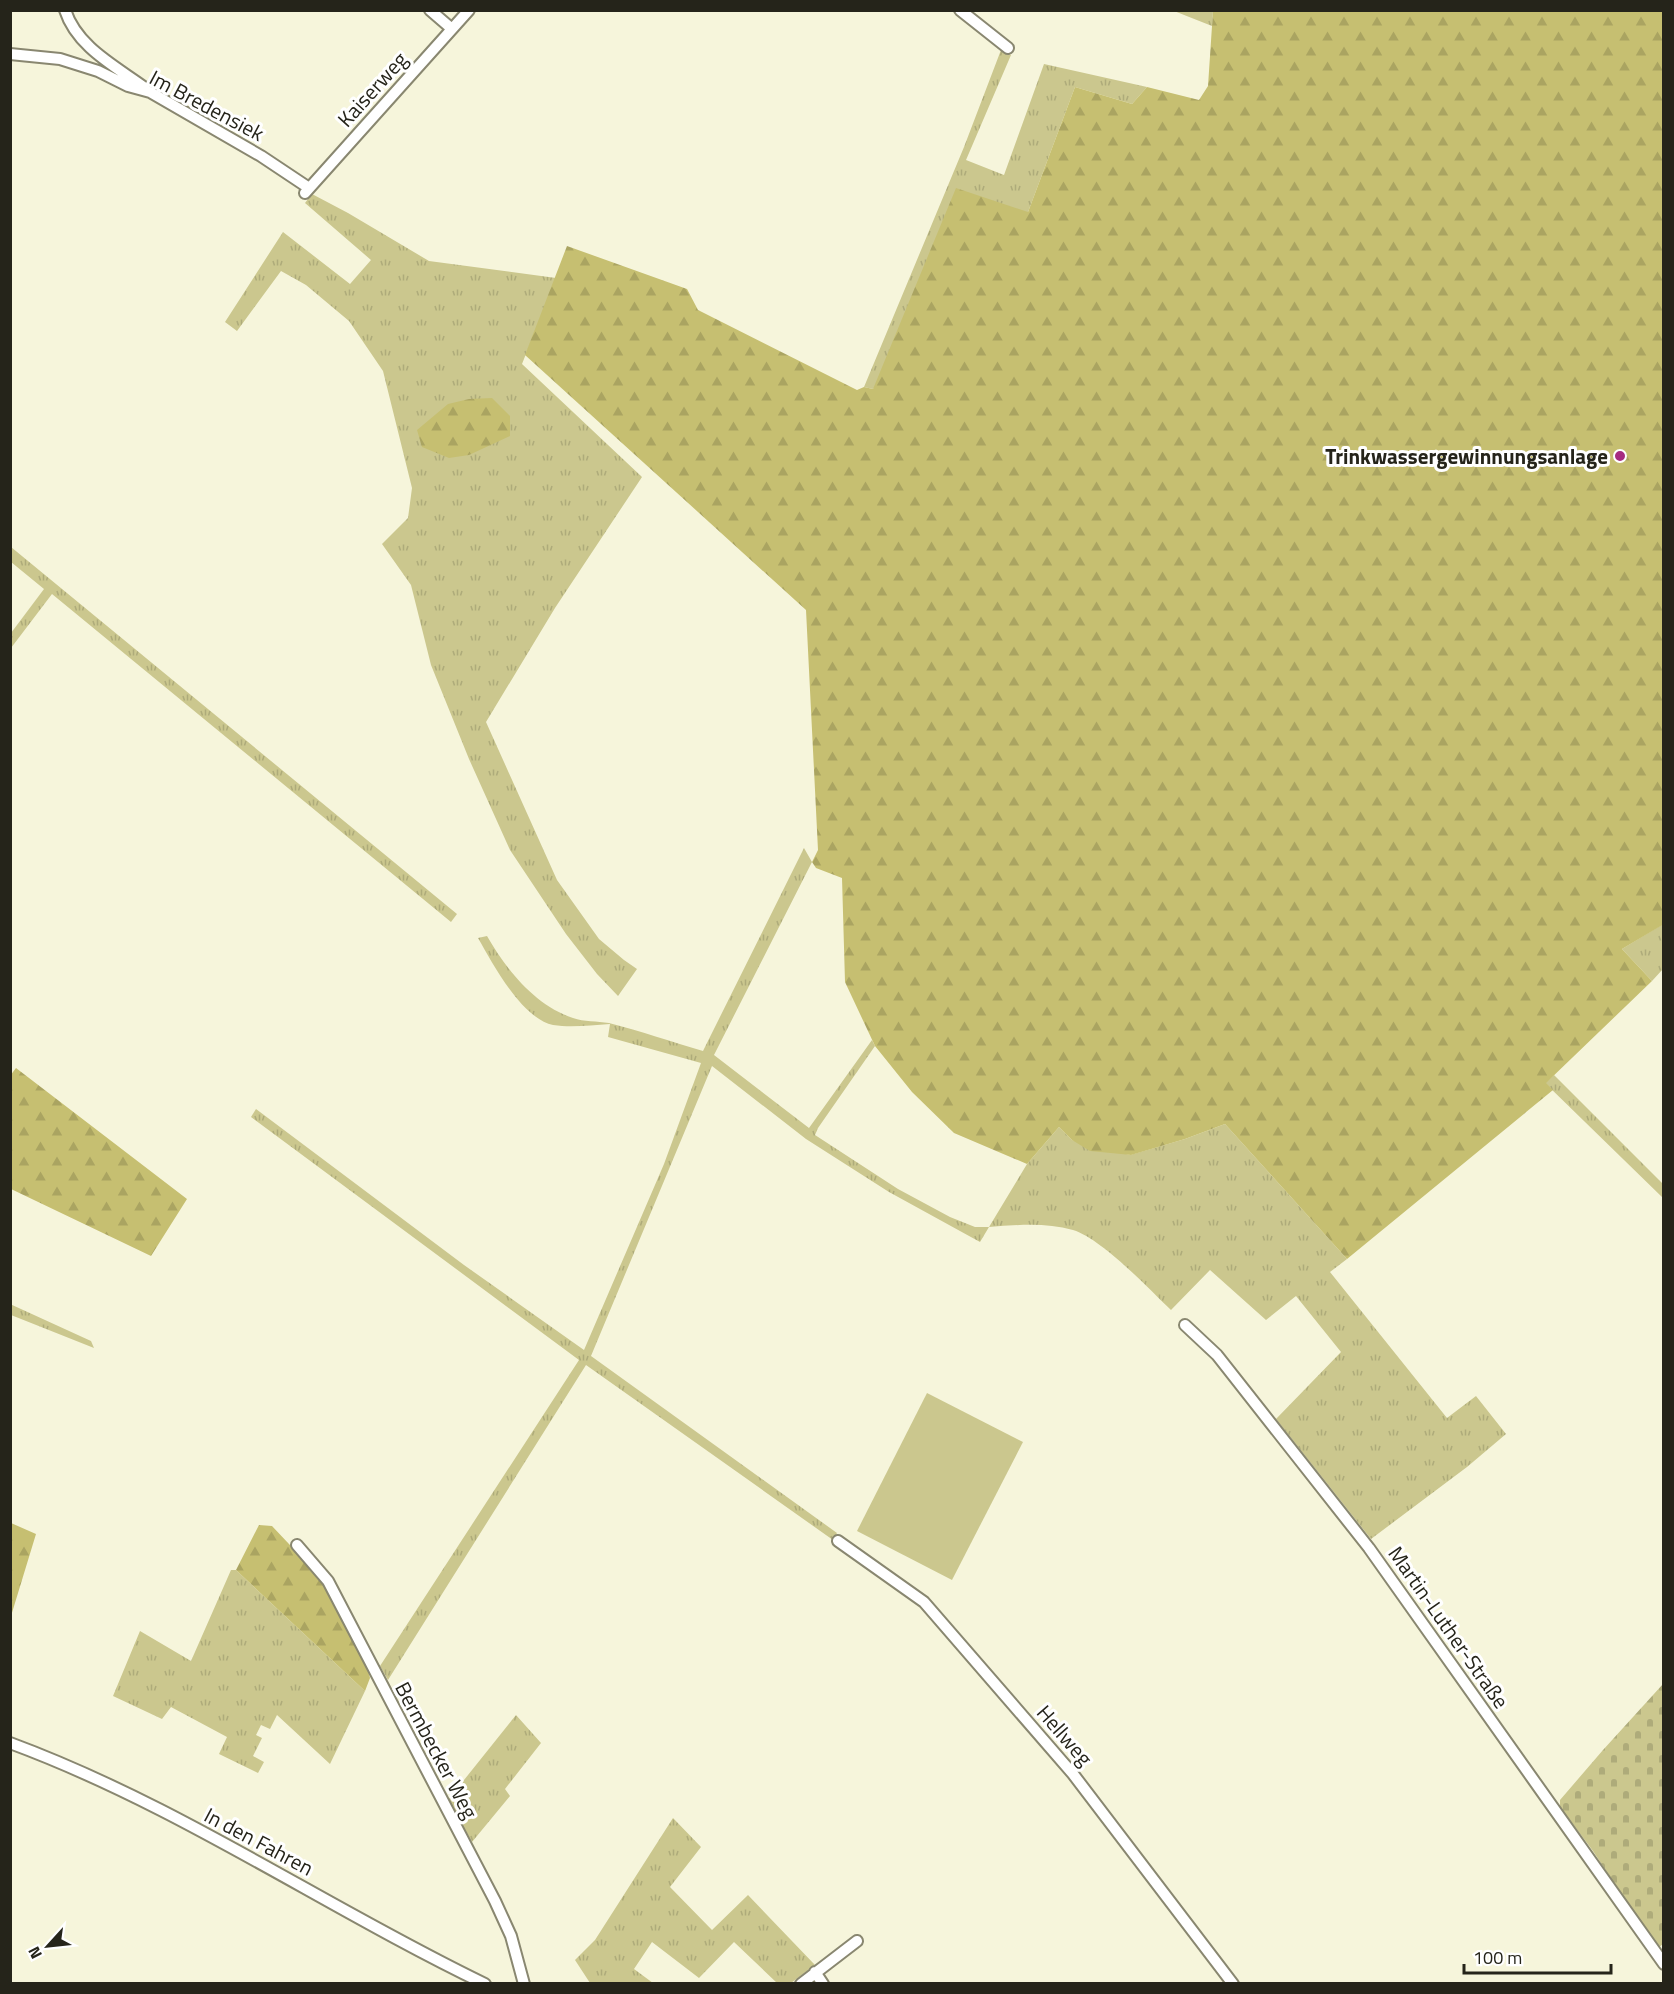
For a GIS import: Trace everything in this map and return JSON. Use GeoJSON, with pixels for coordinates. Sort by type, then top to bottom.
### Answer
{"type":"FeatureCollection","features":[{"type":"Feature","properties":{"kind":"street"},"geometry":{"type":"LineString","coordinates":[[65,10],[69,23],[85,43],[150,92]]}},
{"type":"Feature","properties":{"kind":"street"},"geometry":{"type":"LineString","coordinates":[[430,10],[452,29]]}},
{"type":"Feature","properties":{"kind":"street","name":"Kaiserweg"},"geometry":{"type":"LineString","coordinates":[[307,191],[469,10]]}},
{"type":"Feature","properties":{"kind":"street"},"geometry":{"type":"LineString","coordinates":[[960,10],[1008,48]]}},
{"type":"Feature","properties":{"kind":"street","name":"Im Bredensiek"},"geometry":{"type":"LineString","coordinates":[[10,54],[60,59],[98,71],[128,86],[150,92],[261,156],[307,191]]}},
{"type":"Feature","properties":{"kind":"street","name":"Martin-Luther-Straße"},"geometry":{"type":"LineString","coordinates":[[1185,1325],[1217,1355],[1370,1548],[1664,1964]]}},
{"type":"Feature","properties":{"kind":"street","name":"Hellweg"},"geometry":{"type":"LineString","coordinates":[[838,1541],[924,1602],[1073,1773],[1233,1983]]}},
{"type":"Feature","properties":{"kind":"street","name":"Bermbecker Weg"},"geometry":{"type":"LineString","coordinates":[[297,1545],[328,1581],[495,1901],[511,1935],[524,1983]]}},
{"type":"Feature","properties":{"kind":"street","name":"In den Fahren"},"geometry":{"type":"LineString","coordinates":[[10,1743],[123,1790],[441,1962],[485,1983]]}},
{"type":"Feature","properties":{"kind":"street"},"geometry":{"type":"LineString","coordinates":[[801,1983],[857,1941]]}},
{"type":"Feature","properties":{"kind":"street"},"geometry":{"type":"LineString","coordinates":[[815,1972],[824,1983]]}},
{"type":"Feature","properties":{"kind":"green space"},"geometry":{"type":"Polygon","coordinates":[[[1174,11],[1213,11],[1212,26],[1174,11]]]}},
{"type":"Feature","properties":{"kind":"green space"},"geometry":{"type":"Polygon","coordinates":[[[1213,11],[1663,11],[1664,924],[1622,949],[1652,981],[1546,1083],[1553,1090],[1347,1259],[1225,1124],[1131,1155],[1090,1151],[1072,1140],[1059,1127],[1027,1164],[954,1133],[912,1092],[875,1046],[845,982],[842,878],[816,868],[812,862],[818,850],[806,610],[525,355],[567,246],[687,289],[698,310],[857,390],[864,387],[873,389],[956,188],[1028,212],[1075,87],[1132,104],[1147,87],[1199,100],[1208,86],[1213,11]]]}},
{"type":"Feature","properties":{"kind":"green space"},"geometry":{"type":"Polygon","coordinates":[[[1001,50],[1011,55],[966,160],[1004,175],[1044,64],[1147,87],[1132,104],[1075,87],[1028,212],[873,389],[864,387],[964,147],[1001,50]]]}},
{"type":"Feature","properties":{"kind":"green space"},"geometry":{"type":"Polygon","coordinates":[[[312,194],[429,261],[556,278],[522,364],[642,477],[555,608],[486,722],[557,880],[599,939],[637,969],[618,996],[597,974],[566,934],[510,850],[469,759],[431,665],[411,585],[382,544],[408,518],[412,488],[383,371],[349,321],[306,285],[281,271],[237,331],[225,322],[283,232],[350,284],[371,260],[305,203],[312,194]]]}},
{"type":"Feature","properties":{"kind":"green space"},"geometry":{"type":"Polygon","coordinates":[[[492,398],[510,416],[510,436],[469,455],[449,458],[422,447],[417,430],[448,404],[469,399],[492,398]]]}},
{"type":"Feature","properties":{"kind":"green space"},"geometry":{"type":"Polygon","coordinates":[[[11,547],[457,914],[451,922],[52,594],[11,648],[11,633],[44,589],[11,562],[11,547]]]}},
{"type":"Feature","properties":{"kind":"green space"},"geometry":{"type":"Polygon","coordinates":[[[804,848],[812,862],[714,1055],[809,1128],[872,1040],[875,1046],[815,1135],[898,1189],[950,1217],[975,1227],[989,1227],[980,1242],[889,1192],[806,1139],[712,1066],[591,1356],[837,1533],[833,1540],[586,1365],[388,1680],[380,1666],[579,1360],[251,1117],[256,1109],[464,1265],[584,1350],[664,1164],[701,1063],[608,1037],[610,1024],[567,1026],[553,1025],[541,1020],[530,1012],[509,989],[478,938],[487,936],[503,961],[523,985],[546,1005],[559,1012],[577,1019],[609,1023],[621,1026],[703,1051],[804,848]]]}},
{"type":"Feature","properties":{"kind":"green space"},"geometry":{"type":"Polygon","coordinates":[[[1663,924],[1663,969],[1652,981],[1622,949],[1663,924]]]}},
{"type":"Feature","properties":{"kind":"green space"},"geometry":{"type":"Polygon","coordinates":[[[16,1068],[187,1199],[151,1256],[11,1189],[10,1076],[16,1068]]]}},
{"type":"Feature","properties":{"kind":"green space"},"geometry":{"type":"Polygon","coordinates":[[[1554,1075],[1663,1184],[1663,1198],[1545,1083],[1554,1075]]]}},
{"type":"Feature","properties":{"kind":"green space"},"geometry":{"type":"Polygon","coordinates":[[[1225,1124],[1347,1259],[1330,1272],[1447,1418],[1476,1396],[1506,1434],[1467,1467],[1371,1539],[1276,1419],[1341,1352],[1296,1296],[1266,1320],[1210,1270],[1171,1310],[1111,1253],[1085,1235],[1052,1226],[989,1227],[1027,1164],[1059,1127],[1072,1140],[1130,1155],[1185,1139],[1225,1124]]]}},
{"type":"Feature","properties":{"kind":"green space"},"geometry":{"type":"Polygon","coordinates":[[[10,1304],[91,1341],[94,1348],[11,1315],[10,1304]]]}},
{"type":"Feature","properties":{"kind":"green space"},"geometry":{"type":"Polygon","coordinates":[[[927,1393],[1023,1442],[952,1580],[857,1531],[927,1393]]]}},
{"type":"Feature","properties":{"kind":"green space"},"geometry":{"type":"Polygon","coordinates":[[[11,1523],[36,1534],[11,1616],[11,1523]]]}},
{"type":"Feature","properties":{"kind":"green space"},"geometry":{"type":"Polygon","coordinates":[[[259,1525],[272,1526],[322,1579],[366,1661],[370,1678],[365,1691],[236,1570],[259,1525]]]}},
{"type":"Feature","properties":{"kind":"green space"},"geometry":{"type":"Polygon","coordinates":[[[231,1570],[236,1570],[365,1691],[330,1764],[277,1715],[270,1729],[261,1725],[256,1735],[262,1738],[253,1756],[264,1762],[258,1773],[219,1754],[227,1737],[171,1707],[162,1719],[113,1696],[140,1631],[191,1661],[231,1570]]]}},
{"type":"Feature","properties":{"kind":"green space"},"geometry":{"type":"Polygon","coordinates":[[[1663,1684],[1664,1943],[1657,1949],[1593,1851],[1560,1807],[1560,1800],[1663,1684]]]}},
{"type":"Feature","properties":{"kind":"green space"},"geometry":{"type":"Polygon","coordinates":[[[516,1715],[541,1743],[505,1789],[510,1796],[472,1842],[448,1800],[516,1715]]]}},
{"type":"Feature","properties":{"kind":"green space"},"geometry":{"type":"Polygon","coordinates":[[[673,1818],[701,1847],[670,1887],[712,1930],[748,1895],[815,1965],[791,1983],[777,1983],[734,1942],[699,1978],[652,1942],[634,1969],[653,1983],[590,1983],[575,1960],[595,1940],[673,1818]]]}},
{"type":"Feature","properties":{"kind":"place","name":"Trinkwassergewinnungsanlage"},"geometry":{"type":"Point","coordinates":[1620,456]}}]}
